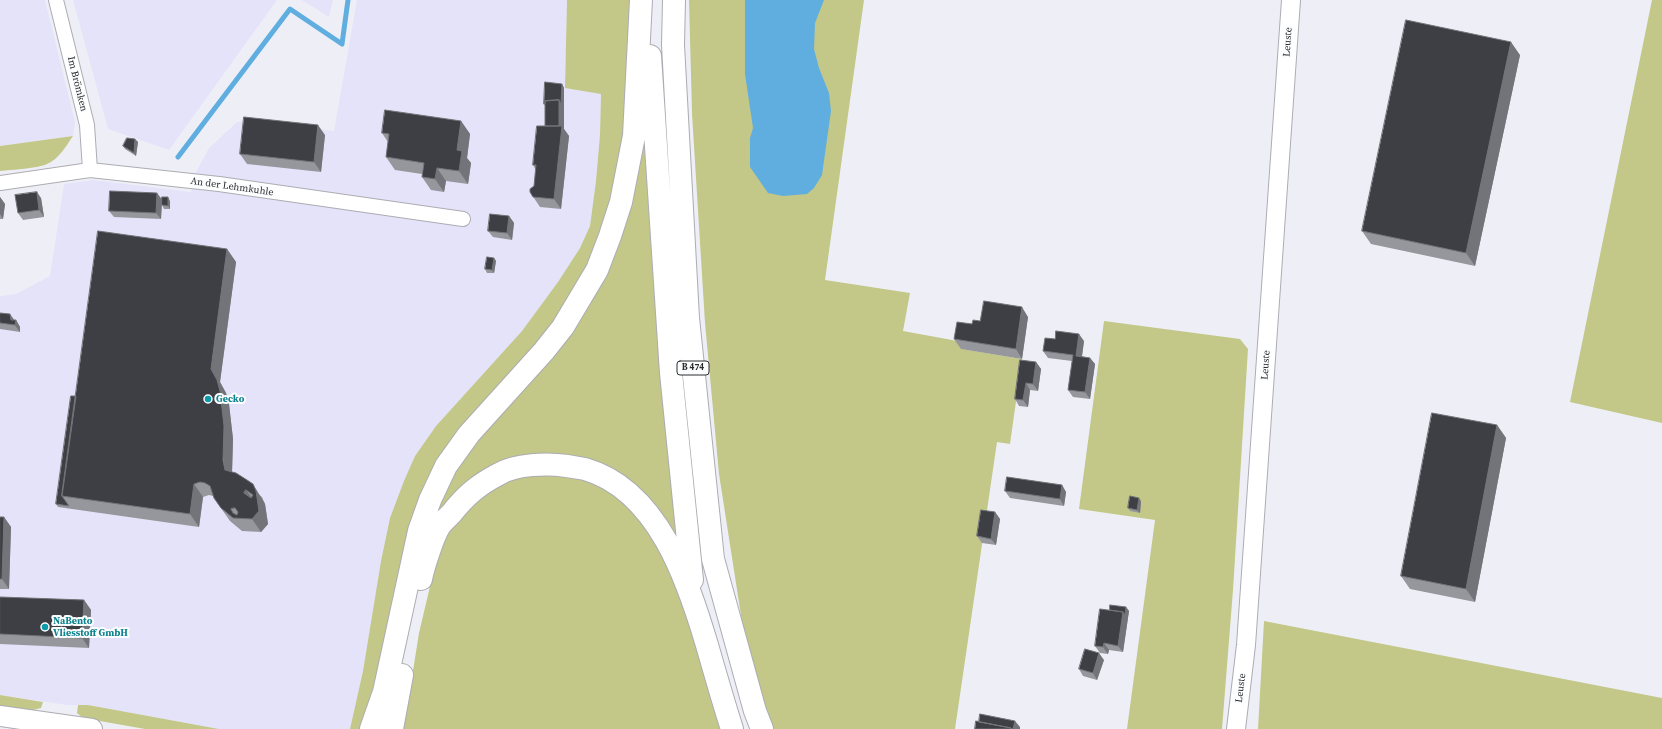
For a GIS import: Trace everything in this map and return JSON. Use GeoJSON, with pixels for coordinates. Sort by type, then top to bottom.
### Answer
{"type":"FeatureCollection","features":[{"type":"Feature","properties":{"kind":"highway"},"geometry":{"type":"LineString","coordinates":[[371,729],[384,692],[419,531],[430,500],[446,466],[469,434],[544,351],[563,327],[597,270],[610,236],[621,202],[634,136],[641,0]]}},
{"type":"Feature","properties":{"kind":"highway","name":"B 474"},"geometry":{"type":"LineString","coordinates":[[646,0],[671,373],[693,599],[732,729]]}},
{"type":"Feature","properties":{"kind":"highway","name":"B 474"},"geometry":{"type":"LineString","coordinates":[[674,0],[673,45],[688,318],[713,559],[755,711],[762,729]]}},
{"type":"Feature","properties":{"kind":"highway"},"geometry":{"type":"LineString","coordinates":[[392,729],[422,573],[439,528],[466,495],[482,483],[504,471],[535,465],[560,465],[585,469],[608,479],[628,493],[659,528],[671,549],[693,599]]}},
{"type":"Feature","properties":{"kind":"main road"},"geometry":{"type":"LineString","coordinates":[[0,716],[92,729]]}},
{"type":"Feature","properties":{"kind":"street","name":"Im Brömken"},"geometry":{"type":"LineString","coordinates":[[56,0],[87,125],[90,170]]}},
{"type":"Feature","properties":{"kind":"street","name":"Leuste"},"geometry":{"type":"LineString","coordinates":[[1236,729],[1246,637],[1291,0]]}},
{"type":"Feature","properties":{"kind":"street","name":"An der Lehmkuhle"},"geometry":{"type":"LineString","coordinates":[[0,183],[90,170],[219,184],[463,219]]}},
{"type":"Feature","properties":{"kind":"shaded area"},"geometry":{"type":"Polygon","coordinates":[[[0,0],[45,0],[75,122],[73,136],[0,146],[0,0]]]}},
{"type":"Feature","properties":{"kind":"shaded area"},"geometry":{"type":"Polygon","coordinates":[[[73,0],[277,0],[169,150],[108,129],[73,0]]]}},
{"type":"Feature","properties":{"kind":"shaded area"},"geometry":{"type":"Polygon","coordinates":[[[302,0],[333,0],[329,17],[302,0]]]}},
{"type":"Feature","properties":{"kind":"shaded area"},"geometry":{"type":"Polygon","coordinates":[[[357,0],[567,0],[565,88],[601,93],[600,135],[590,226],[580,248],[558,282],[522,331],[436,426],[415,456],[390,518],[381,561],[363,671],[350,729],[219,729],[88,705],[67,705],[0,695],[0,296],[16,294],[50,276],[64,184],[93,180],[191,192],[196,172],[209,148],[237,122],[263,121],[334,131],[357,0]]]}},
{"type":"Feature","properties":{"kind":"green space"},"geometry":{"type":"Polygon","coordinates":[[[567,0],[630,0],[630,72],[627,119],[615,194],[591,262],[558,321],[446,452],[366,729],[350,729],[363,671],[381,561],[390,518],[415,456],[436,426],[522,331],[558,282],[580,248],[590,226],[600,135],[601,94],[565,88],[567,0]]]}},
{"type":"Feature","properties":{"kind":"green space"},"geometry":{"type":"Polygon","coordinates":[[[689,0],[864,0],[825,280],[910,293],[903,331],[963,342],[962,349],[1022,359],[1010,444],[997,442],[955,729],[771,729],[745,641],[719,474],[705,323],[692,114],[689,0]]]}},
{"type":"Feature","properties":{"kind":"green space"},"geometry":{"type":"Polygon","coordinates":[[[1652,0],[1662,0],[1662,423],[1570,402],[1652,0]]]}},
{"type":"Feature","properties":{"kind":"green space"},"geometry":{"type":"Polygon","coordinates":[[[73,136],[59,156],[47,164],[32,168],[0,171],[0,146],[73,136]]]}},
{"type":"Feature","properties":{"kind":"green space"},"geometry":{"type":"Polygon","coordinates":[[[644,137],[661,380],[680,546],[651,506],[541,458],[440,514],[435,509],[458,463],[551,356],[644,137]]]}},
{"type":"Feature","properties":{"kind":"green space"},"geometry":{"type":"Polygon","coordinates":[[[1104,321],[1240,339],[1248,349],[1233,590],[1222,729],[1127,729],[1155,520],[1079,509],[1104,321]]]}},
{"type":"Feature","properties":{"kind":"green space"},"geometry":{"type":"Polygon","coordinates":[[[558,473],[600,485],[637,512],[675,574],[720,729],[397,729],[412,677],[419,633],[437,558],[450,527],[485,491],[521,476],[558,473]]]}},
{"type":"Feature","properties":{"kind":"green space"},"geometry":{"type":"Polygon","coordinates":[[[1264,621],[1662,698],[1662,729],[1258,729],[1264,621]]]}},
{"type":"Feature","properties":{"kind":"green space"},"geometry":{"type":"Polygon","coordinates":[[[0,695],[43,702],[41,708],[33,710],[0,707],[0,695]]]}},
{"type":"Feature","properties":{"kind":"green space"},"geometry":{"type":"Polygon","coordinates":[[[78,705],[88,705],[219,729],[145,729],[83,718],[77,713],[78,705]]]}},
{"type":"Feature","properties":{"kind":"water"},"geometry":{"type":"Polygon","coordinates":[[[745,0],[824,0],[815,23],[814,49],[819,68],[829,93],[831,111],[822,175],[814,188],[807,194],[783,196],[768,193],[750,167],[750,138],[753,128],[745,74],[745,0]]]}},
{"type":"Feature","properties":{"kind":"building"},"geometry":{"type":"Polygon","coordinates":[[[1406,20],[1511,42],[1466,253],[1362,231],[1406,20]]]}},
{"type":"Feature","properties":{"kind":"building"},"geometry":{"type":"Polygon","coordinates":[[[545,82],[562,84],[561,104],[559,100],[545,101],[544,104],[545,82]]]}},
{"type":"Feature","properties":{"kind":"building"},"geometry":{"type":"Polygon","coordinates":[[[559,100],[559,126],[545,126],[545,101],[559,100]]]}},
{"type":"Feature","properties":{"kind":"building"},"geometry":{"type":"Polygon","coordinates":[[[385,110],[461,121],[457,150],[462,151],[459,171],[437,168],[435,179],[422,177],[424,163],[386,157],[389,134],[382,133],[385,110]]]}},
{"type":"Feature","properties":{"kind":"building"},"geometry":{"type":"Polygon","coordinates":[[[244,117],[318,125],[314,162],[240,154],[244,117]]]}},
{"type":"Feature","properties":{"kind":"building"},"geometry":{"type":"Polygon","coordinates":[[[537,126],[562,126],[554,199],[533,197],[530,192],[530,189],[534,186],[536,165],[533,165],[537,126]]]}},
{"type":"Feature","properties":{"kind":"building"},"geometry":{"type":"Polygon","coordinates":[[[127,138],[135,139],[134,153],[123,146],[127,138]]]}},
{"type":"Feature","properties":{"kind":"building"},"geometry":{"type":"Polygon","coordinates":[[[110,191],[157,193],[156,213],[109,211],[110,191]]]}},
{"type":"Feature","properties":{"kind":"building"},"geometry":{"type":"Polygon","coordinates":[[[37,192],[39,210],[18,213],[15,195],[37,192]]]}},
{"type":"Feature","properties":{"kind":"building"},"geometry":{"type":"Polygon","coordinates":[[[162,197],[168,197],[168,206],[162,205],[162,197]]]}},
{"type":"Feature","properties":{"kind":"building"},"geometry":{"type":"Polygon","coordinates":[[[490,214],[509,216],[507,233],[488,231],[490,214]]]}},
{"type":"Feature","properties":{"kind":"building"},"geometry":{"type":"Polygon","coordinates":[[[98,231],[227,249],[211,369],[217,380],[220,391],[224,426],[223,460],[225,470],[236,473],[253,484],[256,491],[259,511],[252,519],[233,518],[221,508],[214,498],[210,486],[200,482],[194,484],[190,514],[62,496],[98,231]],[[246,490],[244,493],[251,498],[253,495],[246,490]],[[235,508],[231,509],[233,513],[237,515],[238,512],[235,508]]]}},
{"type":"Feature","properties":{"kind":"building"},"geometry":{"type":"Polygon","coordinates":[[[487,257],[494,258],[492,270],[485,269],[487,257]]]}},
{"type":"Feature","properties":{"kind":"building"},"geometry":{"type":"Polygon","coordinates":[[[984,301],[1022,307],[1016,349],[954,339],[957,322],[972,324],[973,320],[980,321],[984,301]]]}},
{"type":"Feature","properties":{"kind":"building"},"geometry":{"type":"Polygon","coordinates":[[[0,313],[10,314],[11,320],[16,320],[15,325],[0,323],[0,313]]]}},
{"type":"Feature","properties":{"kind":"building"},"geometry":{"type":"Polygon","coordinates":[[[1056,331],[1079,334],[1076,356],[1090,358],[1085,392],[1068,390],[1073,355],[1043,351],[1045,338],[1055,339],[1056,331]]]}},
{"type":"Feature","properties":{"kind":"building"},"geometry":{"type":"Polygon","coordinates":[[[1020,360],[1036,362],[1033,384],[1026,383],[1023,400],[1015,399],[1020,360]]]}},
{"type":"Feature","properties":{"kind":"building"},"geometry":{"type":"Polygon","coordinates":[[[71,396],[76,396],[62,496],[69,506],[56,504],[71,396]]]}},
{"type":"Feature","properties":{"kind":"building"},"geometry":{"type":"Polygon","coordinates":[[[1432,413],[1497,425],[1466,589],[1401,576],[1432,413]]]}},
{"type":"Feature","properties":{"kind":"building"},"geometry":{"type":"Polygon","coordinates":[[[1007,477],[1062,485],[1060,499],[1005,491],[1007,477]]]}},
{"type":"Feature","properties":{"kind":"building"},"geometry":{"type":"Polygon","coordinates":[[[1130,496],[1139,498],[1137,510],[1128,508],[1130,496]]]}},
{"type":"Feature","properties":{"kind":"building"},"geometry":{"type":"Polygon","coordinates":[[[981,510],[995,512],[991,539],[977,536],[981,510]]]}},
{"type":"Feature","properties":{"kind":"building"},"geometry":{"type":"Polygon","coordinates":[[[0,517],[4,517],[2,579],[0,579],[0,517]]]}},
{"type":"Feature","properties":{"kind":"building","name":"NaBento Vliesstoff GmbH"},"geometry":{"type":"Polygon","coordinates":[[[0,597],[84,600],[82,638],[0,634],[0,597]]]}},
{"type":"Feature","properties":{"kind":"building"},"geometry":{"type":"Polygon","coordinates":[[[1110,605],[1126,607],[1125,615],[1123,612],[1110,610],[1110,605]]]}},
{"type":"Feature","properties":{"kind":"building"},"geometry":{"type":"Polygon","coordinates":[[[1100,609],[1123,612],[1118,646],[1104,643],[1103,647],[1095,646],[1100,609]]]}},
{"type":"Feature","properties":{"kind":"building"},"geometry":{"type":"Polygon","coordinates":[[[1085,649],[1099,653],[1093,673],[1079,669],[1085,649]]]}},
{"type":"Feature","properties":{"kind":"building"},"geometry":{"type":"Polygon","coordinates":[[[980,714],[1015,721],[1013,729],[979,722],[980,714]]]}},
{"type":"Feature","properties":{"kind":"building"},"geometry":{"type":"Polygon","coordinates":[[[976,721],[1011,728],[1011,729],[975,729],[976,721]]]}},
{"type":"Feature","properties":{"kind":"waterway"},"geometry":{"type":"LineString","coordinates":[[178,157],[290,9],[342,44],[348,0]]}},
{"type":"Feature","properties":{"kind":"place","name":"Gecko"},"geometry":{"type":"Point","coordinates":[208,399]}},
{"type":"Feature","properties":{"kind":"place","name":"NaBento Vliesstoff GmbH"},"geometry":{"type":"Point","coordinates":[45,627]}}]}
